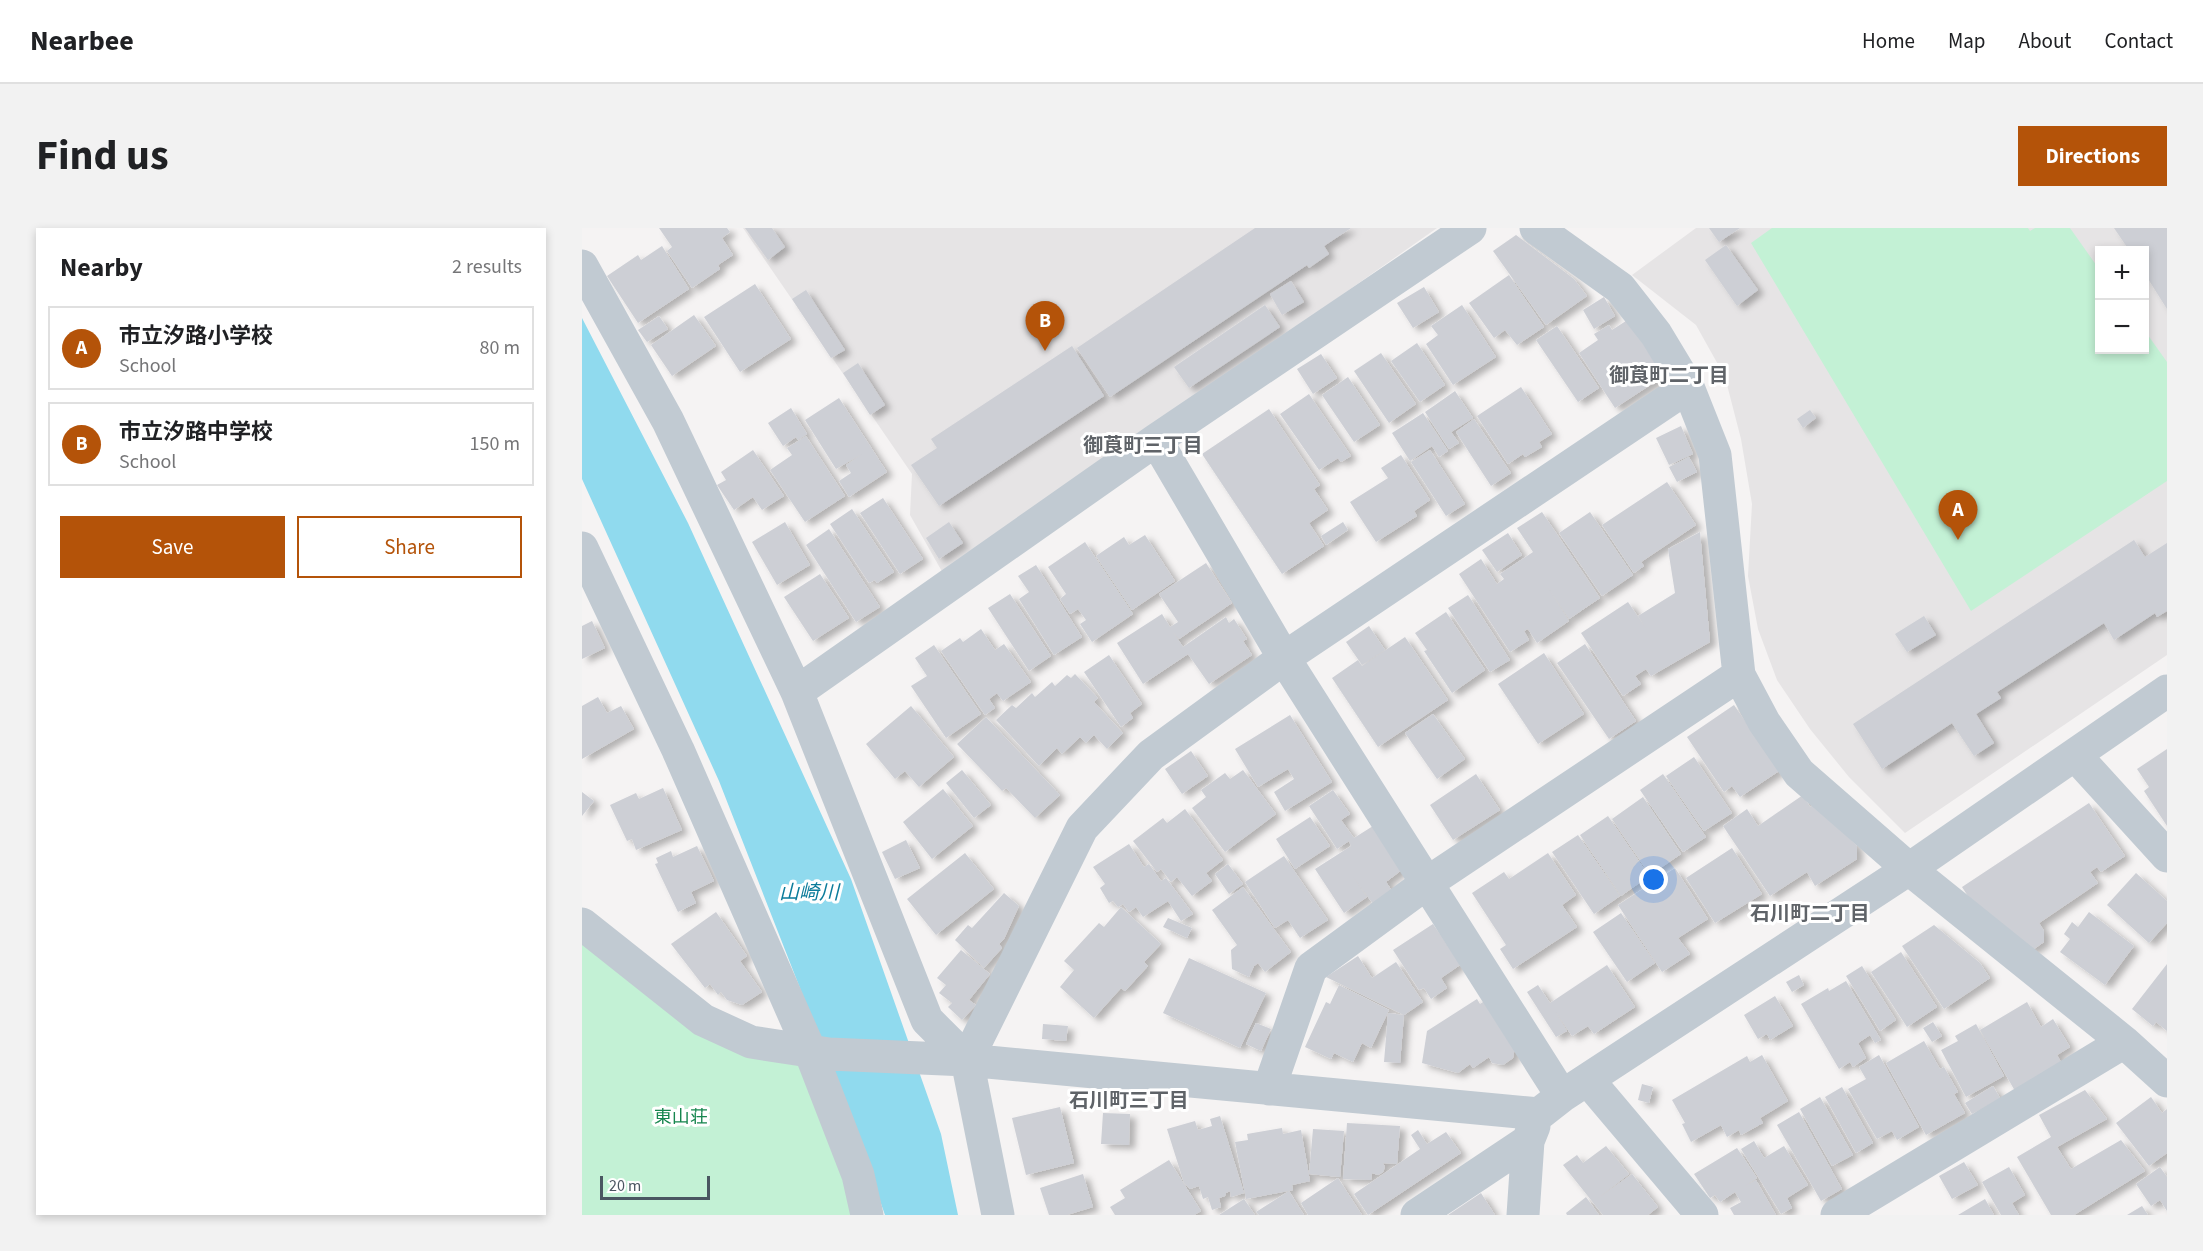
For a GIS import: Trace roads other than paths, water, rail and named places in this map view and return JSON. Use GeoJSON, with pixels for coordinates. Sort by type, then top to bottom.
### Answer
{"type":"FeatureCollection","features":[{"type":"Feature","properties":{"kind":"street"},"geometry":{"type":"LineString","coordinates":[[797,692],[1156,441],[1470,228]]}},
{"type":"Feature","properties":{"kind":"street"},"geometry":{"type":"LineString","coordinates":[[1536,228],[1620,288],[1656,334],[1688,387],[1715,455],[1739,675],[1764,722],[1798,773],[1909,869],[2124,1042],[2167,1081]]}},
{"type":"Feature","properties":{"kind":"street"},"geometry":{"type":"LineString","coordinates":[[582,266],[668,421],[797,692],[927,1020],[967,1060],[999,1215]]}},
{"type":"Feature","properties":{"kind":"street"},"geometry":{"type":"LineString","coordinates":[[967,1060],[1082,828],[1151,755],[1284,658],[1688,387]]}},
{"type":"Feature","properties":{"kind":"street"},"geometry":{"type":"LineString","coordinates":[[1156,441],[1284,658],[1427,882],[1554,1107],[1702,1215]]}},
{"type":"Feature","properties":{"kind":"street"},"geometry":{"type":"LineString","coordinates":[[582,548],[820,1052],[858,1175],[867,1215]]}},
{"type":"Feature","properties":{"kind":"street"},"geometry":{"type":"LineString","coordinates":[[1269,1089],[1311,968],[1427,882],[1739,675]]}},
{"type":"Feature","properties":{"kind":"street"},"geometry":{"type":"LineString","coordinates":[[1417,1215],[1554,1107],[1909,869],[2167,691]]}},
{"type":"Feature","properties":{"kind":"street"},"geometry":{"type":"LineString","coordinates":[[2075,754],[2167,856]]}},
{"type":"Feature","properties":{"kind":"street"},"geometry":{"type":"LineString","coordinates":[[582,924],[703,1020],[751,1042],[820,1052],[967,1060],[1269,1089],[1554,1107]]}},
{"type":"Feature","properties":{"kind":"street"},"geometry":{"type":"LineString","coordinates":[[1837,1215],[2124,1042]]}},
{"type":"Feature","properties":{"kind":"street"},"geometry":{"type":"LineString","coordinates":[[1523,1215],[1554,1107]]}},
{"type":"Feature","properties":{"kind":"water","name":"山崎川"},"geometry":{"type":"Polygon","coordinates":[[[582,318],[688,523],[851,879],[941,1134],[958,1215],[885,1215],[848,1111],[719,781],[582,479],[582,318]]]}},
{"type":"Feature","properties":{"kind":"place","name":"市立汐路中学校"},"geometry":{"type":"Point","coordinates":[1045,351]}},
{"type":"Feature","properties":{"kind":"place","name":"市立汐路小学校"},"geometry":{"type":"Point","coordinates":[1958,540]}},
{"type":"Feature","properties":{"kind":"district","name":"御莨町二丁目"},"geometry":{"type":"Point","coordinates":[1669,376]}},
{"type":"Feature","properties":{"kind":"district","name":"御莨町三丁目"},"geometry":{"type":"Point","coordinates":[1143,446]}},
{"type":"Feature","properties":{"kind":"district","name":"石川町二丁目"},"geometry":{"type":"Point","coordinates":[1810,914]}},
{"type":"Feature","properties":{"kind":"district","name":"石川町三丁目"},"geometry":{"type":"Point","coordinates":[1129,1101]}},
{"type":"Feature","properties":{"kind":"park label","name":"東山荘"},"geometry":{"type":"Point","coordinates":[681,1117]}}]}
